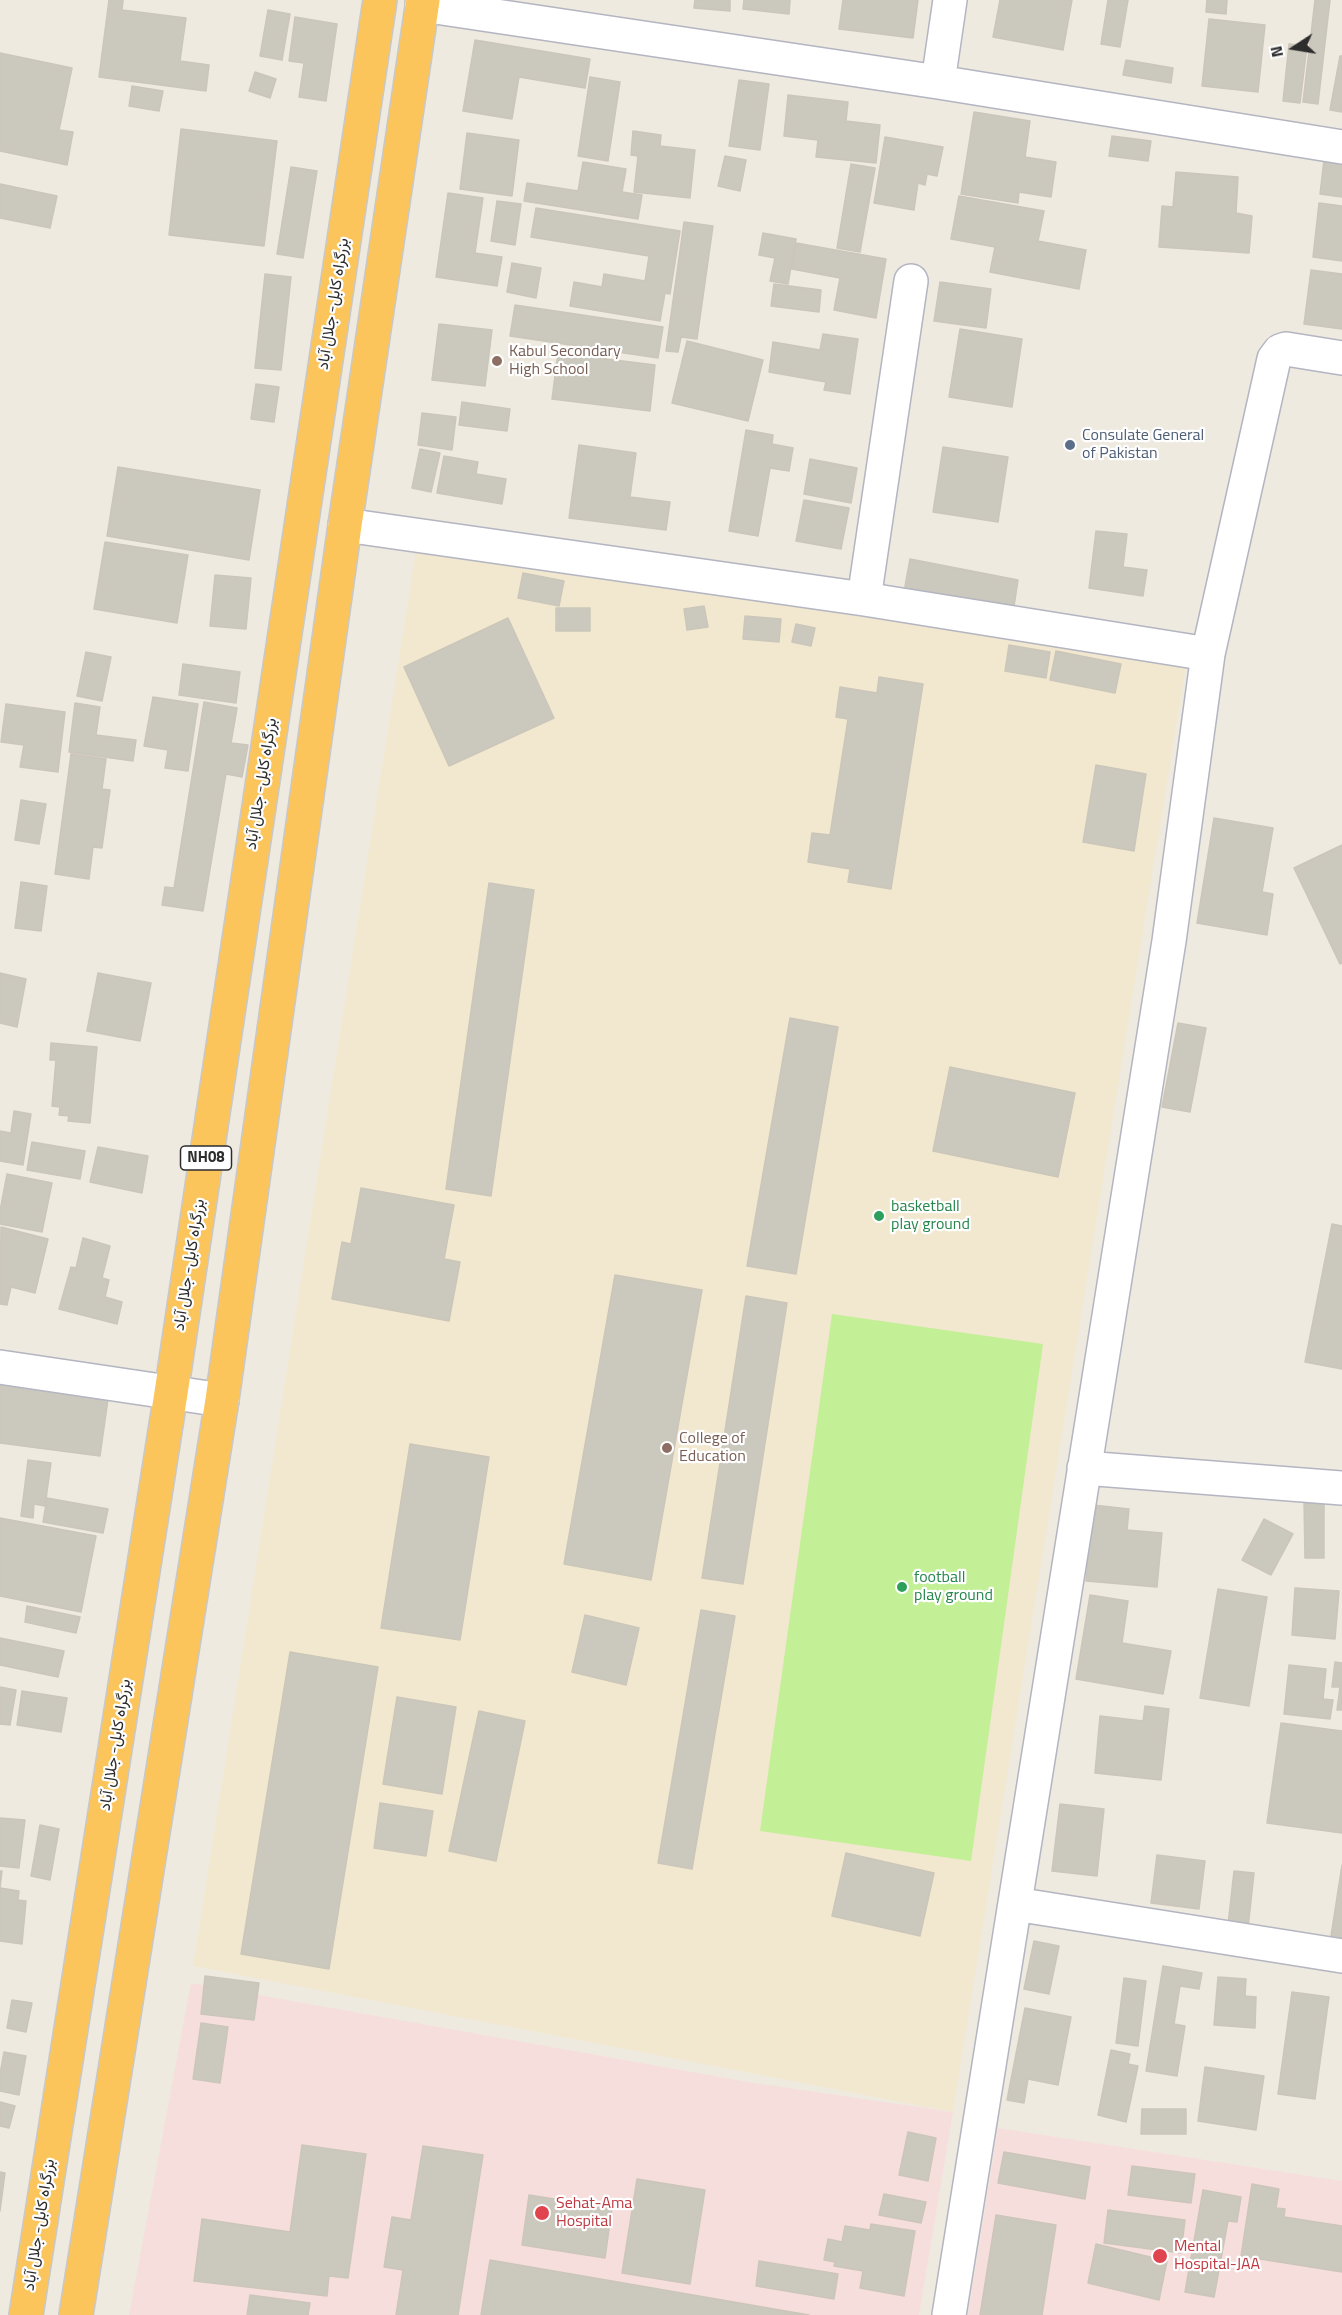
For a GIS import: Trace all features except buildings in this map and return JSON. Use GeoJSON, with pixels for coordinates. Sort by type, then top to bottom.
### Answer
{"type":"FeatureCollection","features":[{"type":"Feature","properties":{"kind":"highway","name":"بزرگراه کابل- جلال آباد"},"geometry":{"type":"LineString","coordinates":[[26,2315],[171,1393],[380,0]]}},
{"type":"Feature","properties":{"kind":"highway","name":"NH08"},"geometry":{"type":"LineString","coordinates":[[76,2315],[222,1400],[345,525],[412,2]]}},
{"type":"Feature","properties":{"kind":"street"},"geometry":{"type":"LineString","coordinates":[[938,82],[950,0]]}},
{"type":"Feature","properties":{"kind":"street"},"geometry":{"type":"LineString","coordinates":[[412,2],[938,82],[1342,147]]}},
{"type":"Feature","properties":{"kind":"street"},"geometry":{"type":"LineString","coordinates":[[864,599],[911,280]]}},
{"type":"Feature","properties":{"kind":"street"},"geometry":{"type":"LineString","coordinates":[[950,2315],[1169,941],[1208,654],[1274,359],[1280,351],[1286,349],[1342,358]]}},
{"type":"Feature","properties":{"kind":"street"},"geometry":{"type":"LineString","coordinates":[[345,525],[864,599],[1208,654]]}},
{"type":"Feature","properties":{"kind":"street"},"geometry":{"type":"LineString","coordinates":[[0,1366],[222,1400]]}},
{"type":"Feature","properties":{"kind":"street"},"geometry":{"type":"LineString","coordinates":[[1084,1468],[1342,1488]]}},
{"type":"Feature","properties":{"kind":"street"},"geometry":{"type":"LineString","coordinates":[[1015,1904],[1342,1956]]}},
{"type":"Feature","properties":{"kind":"shaded area","name":"College of Education"},"geometry":{"type":"Polygon","coordinates":[[[417,544],[1186,664],[953,2112],[193,1966],[417,544]]]}},
{"type":"Feature","properties":{"kind":"shaded area","name":"Sehat-Ama Hospital"},"geometry":{"type":"Polygon","coordinates":[[[191,1983],[754,2083],[953,2112],[919,2315],[129,2315],[191,1983]]]}},
{"type":"Feature","properties":{"kind":"shaded area","name":"Mental Hospital-JAA"},"geometry":{"type":"Polygon","coordinates":[[[998,2128],[1342,2181],[1342,2315],[968,2315],[998,2128]]]}},
{"type":"Feature","properties":{"kind":"green space","name":"football play ground"},"geometry":{"type":"Polygon","coordinates":[[[832,1314],[1043,1344],[971,1861],[760,1831],[832,1314]]]}},
{"type":"Feature","properties":{"kind":"place","name":"Kabul Secondary High School"},"geometry":{"type":"Point","coordinates":[497,361]}},
{"type":"Feature","properties":{"kind":"place","name":"Consulate General of Pakistan"},"geometry":{"type":"Point","coordinates":[1070,445]}},
{"type":"Feature","properties":{"kind":"place","name":"basketball play ground"},"geometry":{"type":"Point","coordinates":[879,1216]}},
{"type":"Feature","properties":{"kind":"place","name":"College of Education"},"geometry":{"type":"Point","coordinates":[667,1448]}},
{"type":"Feature","properties":{"kind":"place","name":"football play ground"},"geometry":{"type":"Point","coordinates":[902,1587]}},
{"type":"Feature","properties":{"kind":"place","name":"Sehat-Ama Hospital"},"geometry":{"type":"Point","coordinates":[542,2213]}},
{"type":"Feature","properties":{"kind":"place","name":"Mental Hospital-JAA"},"geometry":{"type":"Point","coordinates":[1160,2256]}}]}
